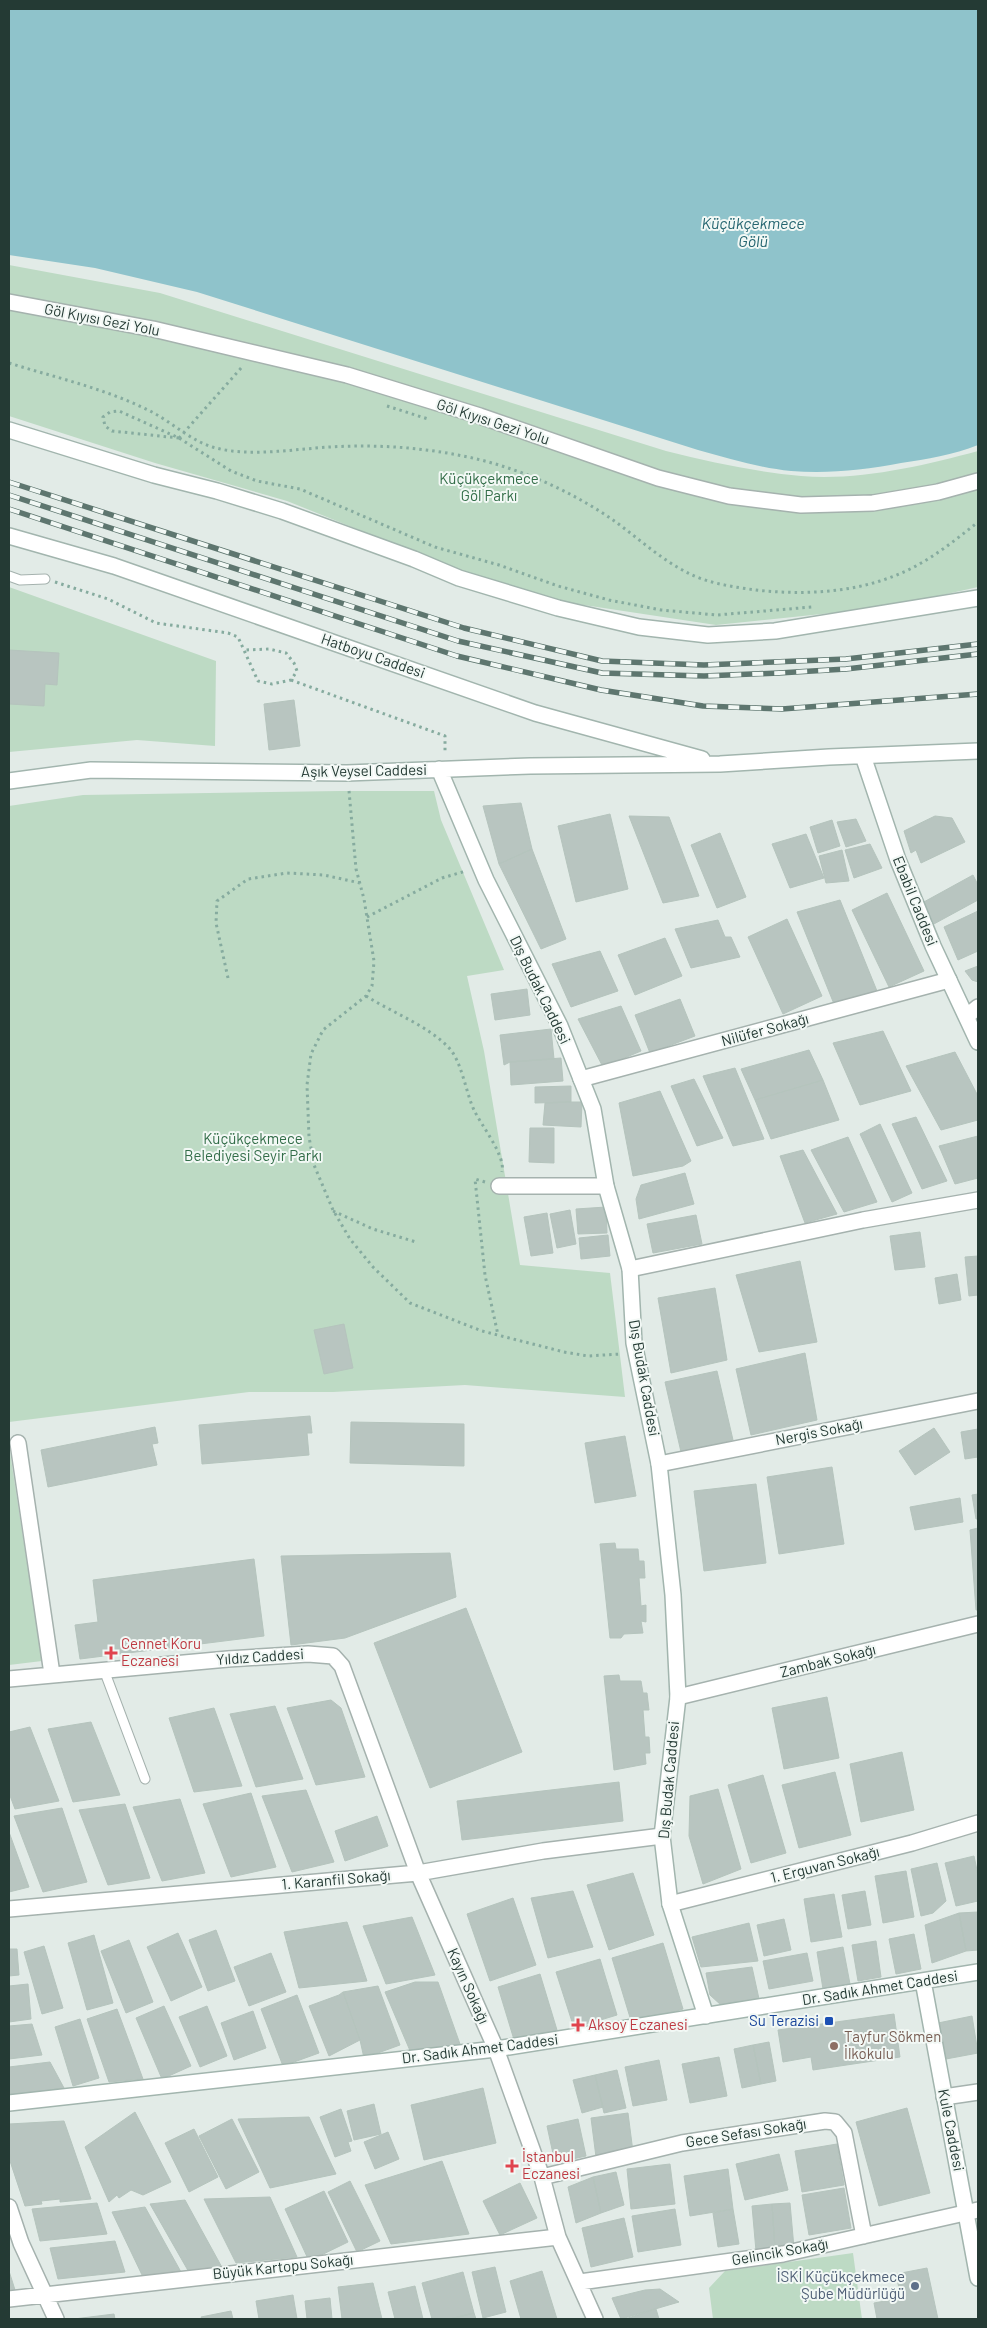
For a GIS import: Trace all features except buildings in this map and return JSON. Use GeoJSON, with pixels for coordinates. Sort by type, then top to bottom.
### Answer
{"type":"FeatureCollection","features":[{"type":"Feature","properties":{"kind":"street","name":"Göl Kıyısı Gezi Yolu"},"geometry":{"type":"LineString","coordinates":[[9,302],[153,329],[347,375],[480,416],[658,478],[729,496],[801,505],[874,502],[938,492],[978,481]]}},
{"type":"Feature","properties":{"kind":"street"},"geometry":{"type":"LineString","coordinates":[[9,430],[154,475],[218,491],[282,511],[414,559],[459,578],[558,608],[639,627],[708,635],[775,631],[978,598]]}},
{"type":"Feature","properties":{"kind":"street","name":"Hatboyu Caddesi"},"geometry":{"type":"LineString","coordinates":[[9,536],[29,540],[114,566],[534,713],[720,764]]}},
{"type":"Feature","properties":{"kind":"street","name":"Aşık Veysel Caddesi"},"geometry":{"type":"LineString","coordinates":[[9,781],[91,770],[347,773],[530,766],[720,764],[978,751]]}},
{"type":"Feature","properties":{"kind":"street","name":"Ebabil Caddesi"},"geometry":{"type":"LineString","coordinates":[[863,756],[898,860],[933,946],[950,980],[972,1011],[978,1042]]}},
{"type":"Feature","properties":{"kind":"street","name":"Dış Budak Caddesi"},"geometry":{"type":"LineString","coordinates":[[439,770],[480,866],[560,1026],[581,1079],[592,1109],[606,1186],[630,1269],[636,1353],[659,1464],[673,1595],[678,1697],[662,1836],[670,1904],[706,2016]]}},
{"type":"Feature","properties":{"kind":"street","name":"Nilüfer Sokağı"},"geometry":{"type":"LineString","coordinates":[[581,1079],[950,980]]}},
{"type":"Feature","properties":{"kind":"street"},"geometry":{"type":"LineString","coordinates":[[499,1186],[606,1186]]}},
{"type":"Feature","properties":{"kind":"street"},"geometry":{"type":"LineString","coordinates":[[630,1269],[863,1220],[978,1200]]}},
{"type":"Feature","properties":{"kind":"street","name":"Nergis Sokağı"},"geometry":{"type":"LineString","coordinates":[[659,1464],[978,1400]]}},
{"type":"Feature","properties":{"kind":"street"},"geometry":{"type":"LineString","coordinates":[[18,1443],[52,1674]]}},
{"type":"Feature","properties":{"kind":"street","name":"Zambak Sokağı"},"geometry":{"type":"LineString","coordinates":[[678,1697],[978,1624]]}},
{"type":"Feature","properties":{"kind":"street","name":"Yıldız Caddesi"},"geometry":{"type":"LineString","coordinates":[[9,1679],[308,1654],[333,1656]]}},
{"type":"Feature","properties":{"kind":"street","name":"Kayın Sokağı"},"geometry":{"type":"LineString","coordinates":[[333,1656],[342,1666],[418,1872],[496,2049],[542,2177],[558,2237],[580,2282],[595,2319]]}},
{"type":"Feature","properties":{"kind":"street","name":"1. Erguvan Sokağı"},"geometry":{"type":"LineString","coordinates":[[670,1904],[912,1843],[978,1823]]}},
{"type":"Feature","properties":{"kind":"street","name":"1. Karanfil Sokağı"},"geometry":{"type":"LineString","coordinates":[[9,1909],[418,1872],[543,1851],[662,1836]]}},
{"type":"Feature","properties":{"kind":"street","name":"Dr. Sadık Ahmet Caddesi"},"geometry":{"type":"LineString","coordinates":[[9,2103],[496,2049],[978,1972]]}},
{"type":"Feature","properties":{"kind":"street","name":"Kule Caddesi"},"geometry":{"type":"LineString","coordinates":[[923,1981],[944,2097],[972,2212],[978,2278]]}},
{"type":"Feature","properties":{"kind":"street"},"geometry":{"type":"LineString","coordinates":[[944,2097],[978,2092]]}},
{"type":"Feature","properties":{"kind":"street","name":"Gece Sefası Sokağı"},"geometry":{"type":"LineString","coordinates":[[542,2177],[682,2142],[825,2121],[835,2122],[844,2133],[864,2236]]}},
{"type":"Feature","properties":{"kind":"street"},"geometry":{"type":"LineString","coordinates":[[9,2207],[21,2244],[56,2319]]}},
{"type":"Feature","properties":{"kind":"street","name":"Gelincik Sokağı"},"geometry":{"type":"LineString","coordinates":[[580,2282],[783,2254],[972,2212]]}},
{"type":"Feature","properties":{"kind":"street","name":"Büyük Kartopu Sokağı"},"geometry":{"type":"LineString","coordinates":[[9,2299],[558,2237]]}},
{"type":"Feature","properties":{"kind":"lane"},"geometry":{"type":"LineString","coordinates":[[9,576],[20,580],[45,579]]}},
{"type":"Feature","properties":{"kind":"lane"},"geometry":{"type":"LineString","coordinates":[[104,1670],[145,1779]]}},
{"type":"Feature","properties":{"kind":"path"},"geometry":{"type":"LineString","coordinates":[[9,363],[116,396],[154,413],[184,432],[215,448],[248,452],[384,446],[434,451],[482,460],[529,476],[572,495],[613,520],[652,550],[687,573],[733,587],[785,593],[838,590],[878,582],[914,567],[948,545],[978,522]]}},
{"type":"Feature","properties":{"kind":"path"},"geometry":{"type":"LineString","coordinates":[[179,438],[242,366]]}},
{"type":"Feature","properties":{"kind":"path"},"geometry":{"type":"LineString","coordinates":[[179,438],[112,431],[105,426],[103,417],[110,412],[119,411],[179,438],[232,470],[257,481],[300,489],[434,548],[610,600],[661,610],[717,615],[818,607]]}},
{"type":"Feature","properties":{"kind":"path"},"geometry":{"type":"LineString","coordinates":[[45,579],[108,599],[156,623],[228,633],[238,637],[258,681],[272,684],[291,680],[445,736],[445,755]]}},
{"type":"Feature","properties":{"kind":"path"},"geometry":{"type":"LineString","coordinates":[[245,650],[269,649],[286,653],[294,663],[297,671],[291,680]]}},
{"type":"Feature","properties":{"kind":"path"},"geometry":{"type":"LineString","coordinates":[[349,791],[356,869],[367,917],[374,961],[372,986],[366,996],[323,1030],[311,1054],[307,1085],[309,1137],[314,1165],[332,1210],[350,1239],[373,1267],[410,1303],[482,1331],[588,1356],[636,1353]]}},
{"type":"Feature","properties":{"kind":"path"},"geometry":{"type":"LineString","coordinates":[[367,917],[442,878],[480,866]]}},
{"type":"Feature","properties":{"kind":"path"},"geometry":{"type":"LineString","coordinates":[[228,978],[216,923],[217,901],[240,884],[248,879],[287,873],[324,875],[360,884]]}},
{"type":"Feature","properties":{"kind":"path"},"geometry":{"type":"LineString","coordinates":[[366,996],[394,1014],[417,1023],[451,1050],[474,1109],[495,1145],[503,1168],[499,1186],[475,1178],[485,1275],[498,1335]]}},
{"type":"Feature","properties":{"kind":"path"},"geometry":{"type":"LineString","coordinates":[[332,1210],[373,1228],[416,1242]]}},
{"type":"Feature","properties":{"kind":"green space","name":"Küçükçekmece Göl Parkı"},"geometry":{"type":"Polygon","coordinates":[[[9,265],[160,293],[666,451],[733,466],[801,476],[845,476],[913,467],[978,451],[978,587],[889,607],[716,625],[564,602],[459,570],[287,501],[155,463],[9,416],[9,265]]]}},
{"type":"Feature","properties":{"kind":"green space"},"geometry":{"type":"Polygon","coordinates":[[[9,587],[216,661],[215,746],[137,740],[9,752],[9,587]]]}},
{"type":"Feature","properties":{"kind":"green space","name":"Küçükçekmece Belediyesi Seyir Parkı"},"geometry":{"type":"Polygon","coordinates":[[[434,791],[441,820],[504,970],[467,976],[484,1051],[520,1265],[610,1273],[625,1397],[465,1385],[333,1392],[249,1392],[9,1422],[9,806],[83,795],[434,791]]]}},
{"type":"Feature","properties":{"kind":"green space"},"geometry":{"type":"Polygon","coordinates":[[[9,1446],[42,1661],[9,1665],[9,1446]]]}},
{"type":"Feature","properties":{"kind":"green space"},"geometry":{"type":"Polygon","coordinates":[[[853,2253],[862,2319],[713,2319],[709,2288],[725,2271],[853,2253]]]}},
{"type":"Feature","properties":{"kind":"water","name":"Küçükçekmece Gölü"},"geometry":{"type":"Polygon","coordinates":[[[9,9],[978,9],[978,445],[940,456],[860,469],[805,472],[767,468],[698,450],[197,292],[95,268],[9,255],[9,9]]]}},
{"type":"Feature","properties":{"kind":"railway"},"geometry":{"type":"LineString","coordinates":[[9,482],[464,628],[602,661],[704,665],[846,659],[978,644]]}},
{"type":"Feature","properties":{"kind":"railway"},"geometry":{"type":"LineString","coordinates":[[9,495],[458,641],[602,673],[704,676],[779,673],[846,669],[978,654]]}},
{"type":"Feature","properties":{"kind":"railway"},"geometry":{"type":"LineString","coordinates":[[9,509],[457,656],[601,690],[703,706],[782,709],[978,694]]}},
{"type":"Feature","properties":{"kind":"place","name":"Cennet Koru Eczanesi"},"geometry":{"type":"Point","coordinates":[111,1653]}},
{"type":"Feature","properties":{"kind":"place","name":"Su Terazisi"},"geometry":{"type":"Point","coordinates":[829,2021]}},
{"type":"Feature","properties":{"kind":"place","name":"Aksoy Eczanesi"},"geometry":{"type":"Point","coordinates":[578,2025]}},
{"type":"Feature","properties":{"kind":"place","name":"Tayfur Sökmen İlkokulu"},"geometry":{"type":"Point","coordinates":[834,2046]}},
{"type":"Feature","properties":{"kind":"place","name":"İstanbul Eczanesi"},"geometry":{"type":"Point","coordinates":[512,2166]}},
{"type":"Feature","properties":{"kind":"place","name":"İSKİ Küçükçekmece Şube Müdürlüğü"},"geometry":{"type":"Point","coordinates":[915,2286]}}]}
